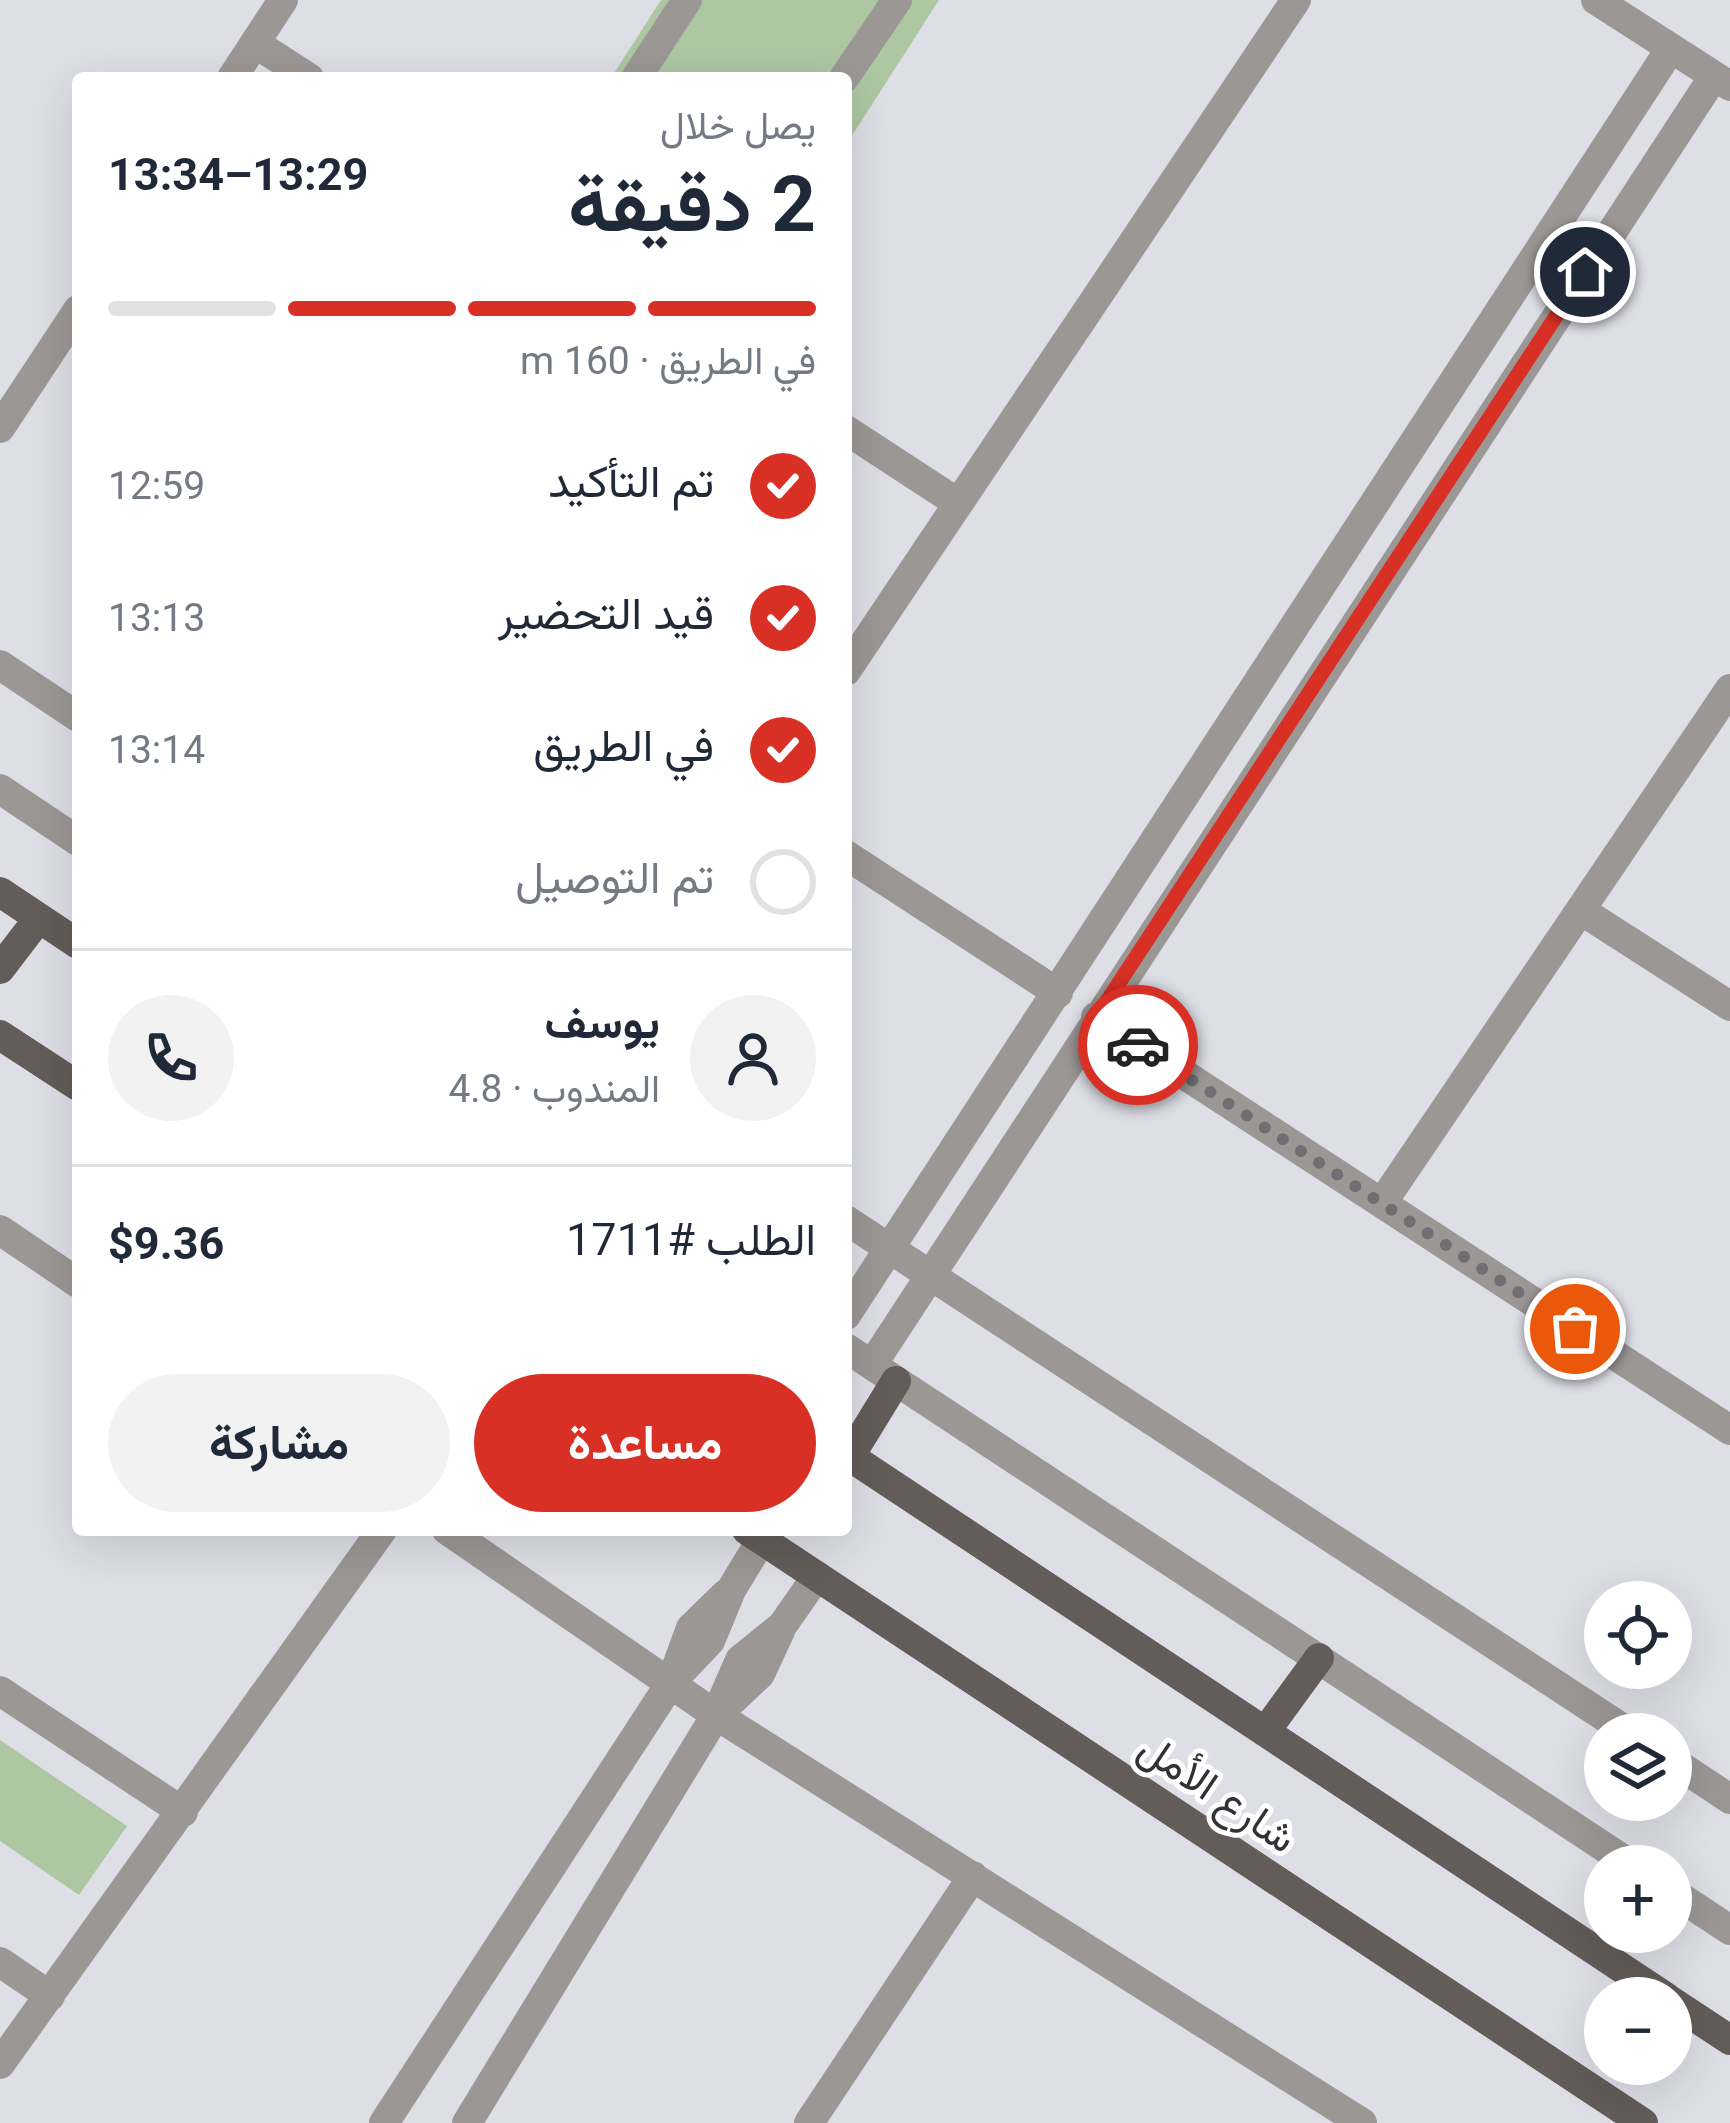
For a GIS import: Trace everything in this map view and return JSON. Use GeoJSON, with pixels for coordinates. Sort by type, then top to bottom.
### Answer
{"type":"FeatureCollection","features":[{"type":"Feature","properties":{"kind":"main road"},"geometry":{"type":"LineString","coordinates":[[0,892],[72,940]]}},
{"type":"Feature","properties":{"kind":"main road"},"geometry":{"type":"LineString","coordinates":[[0,970],[39,918]]}},
{"type":"Feature","properties":{"kind":"main road"},"geometry":{"type":"LineString","coordinates":[[0,1035],[72,1082]]}},
{"type":"Feature","properties":{"kind":"main road"},"geometry":{"type":"LineString","coordinates":[[852,1439],[871,1365]]}},
{"type":"Feature","properties":{"kind":"main road","name":"شارع الأمل"},"geometry":{"type":"LineString","coordinates":[[852,1458],[1636,1977]]}},
{"type":"Feature","properties":{"kind":"main road","name":"شارع الأمل"},"geometry":{"type":"LineString","coordinates":[[757,1536],[1642,2123]]}},
{"type":"Feature","properties":{"kind":"main road"},"geometry":{"type":"LineString","coordinates":[[1265,1732],[1319,1658]]}},
{"type":"Feature","properties":{"kind":"main road","name":"شارع الأمل"},"geometry":{"type":"LineString","coordinates":[[1692,2014],[1730,2040]]}},
{"type":"Feature","properties":{"kind":"street"},"geometry":{"type":"LineString","coordinates":[[236,72],[284,0]]}},
{"type":"Feature","properties":{"kind":"street"},"geometry":{"type":"LineString","coordinates":[[640,72],[687,0]]}},
{"type":"Feature","properties":{"kind":"street"},"geometry":{"type":"LineString","coordinates":[[848,72],[897,0]]}},
{"type":"Feature","properties":{"kind":"street"},"geometry":{"type":"LineString","coordinates":[[852,662],[1296,0]]}},
{"type":"Feature","properties":{"kind":"street"},"geometry":{"type":"LineString","coordinates":[[1596,0],[1722,81],[1096,1018],[871,1365],[1602,1845]]}},
{"type":"Feature","properties":{"kind":"street"},"geometry":{"type":"LineString","coordinates":[[255,43],[300,72]]}},
{"type":"Feature","properties":{"kind":"street"},"geometry":{"type":"LineString","coordinates":[[852,1307],[1670,48]]}},
{"type":"Feature","properties":{"kind":"street"},"geometry":{"type":"LineString","coordinates":[[0,428],[68,347]]}},
{"type":"Feature","properties":{"kind":"street"},"geometry":{"type":"LineString","coordinates":[[852,434],[958,503]]}},
{"type":"Feature","properties":{"kind":"street"},"geometry":{"type":"LineString","coordinates":[[0,665],[72,712]]}},
{"type":"Feature","properties":{"kind":"street"},"geometry":{"type":"LineString","coordinates":[[1382,1203],[1730,688]]}},
{"type":"Feature","properties":{"kind":"street"},"geometry":{"type":"LineString","coordinates":[[0,789],[72,838]]}},
{"type":"Feature","properties":{"kind":"street"},"geometry":{"type":"LineString","coordinates":[[852,858],[1058,993]]}},
{"type":"Feature","properties":{"kind":"street"},"geometry":{"type":"LineString","coordinates":[[1582,911],[1730,1006]]}},
{"type":"Feature","properties":{"kind":"street"},"geometry":{"type":"LineString","coordinates":[[1096,1018],[1730,1430]]}},
{"type":"Feature","properties":{"kind":"street"},"geometry":{"type":"LineString","coordinates":[[852,1224],[1599,1713]]}},
{"type":"Feature","properties":{"kind":"street"},"geometry":{"type":"LineString","coordinates":[[0,1231],[72,1279]]}},
{"type":"Feature","properties":{"kind":"street"},"geometry":{"type":"LineString","coordinates":[[0,2064],[378,1536]]}},
{"type":"Feature","properties":{"kind":"street"},"geometry":{"type":"LineString","coordinates":[[456,1536],[716,1715],[1362,2123]]}},
{"type":"Feature","properties":{"kind":"street"},"geometry":{"type":"LineString","coordinates":[[384,2123],[672,1681],[710,1641],[755,1536]]}},
{"type":"Feature","properties":{"kind":"street"},"geometry":{"type":"LineString","coordinates":[[467,2123],[716,1715],[740,1660],[782,1626],[817,1576]]}},
{"type":"Feature","properties":{"kind":"street"},"geometry":{"type":"LineString","coordinates":[[0,1691],[183,1812]]}},
{"type":"Feature","properties":{"kind":"street"},"geometry":{"type":"LineString","coordinates":[[1692,1774],[1730,1799]]}},
{"type":"Feature","properties":{"kind":"street"},"geometry":{"type":"LineString","coordinates":[[809,2123],[974,1876]]}},
{"type":"Feature","properties":{"kind":"street"},"geometry":{"type":"LineString","coordinates":[[1692,1905],[1730,1930]]}},
{"type":"Feature","properties":{"kind":"street"},"geometry":{"type":"LineString","coordinates":[[0,1962],[50,1996]]}},
{"type":"Feature","properties":{"kind":"green space"},"geometry":{"type":"Polygon","coordinates":[[[661,0],[939,0],[852,136],[852,72],[615,72],[661,0]]]}},
{"type":"Feature","properties":{"kind":"green space"},"geometry":{"type":"Polygon","coordinates":[[[0,1740],[127,1826],[79,1895],[0,1841],[0,1740]]]}},
{"type":"Feature","properties":{"kind":"way so far"},"geometry":{"type":"LineString","coordinates":[[1138,1045],[1575,1329]]}},
{"type":"Feature","properties":{"kind":"route"},"geometry":{"type":"LineString","coordinates":[[1138,1045],[1096,1018],[1585,272]]}}]}
